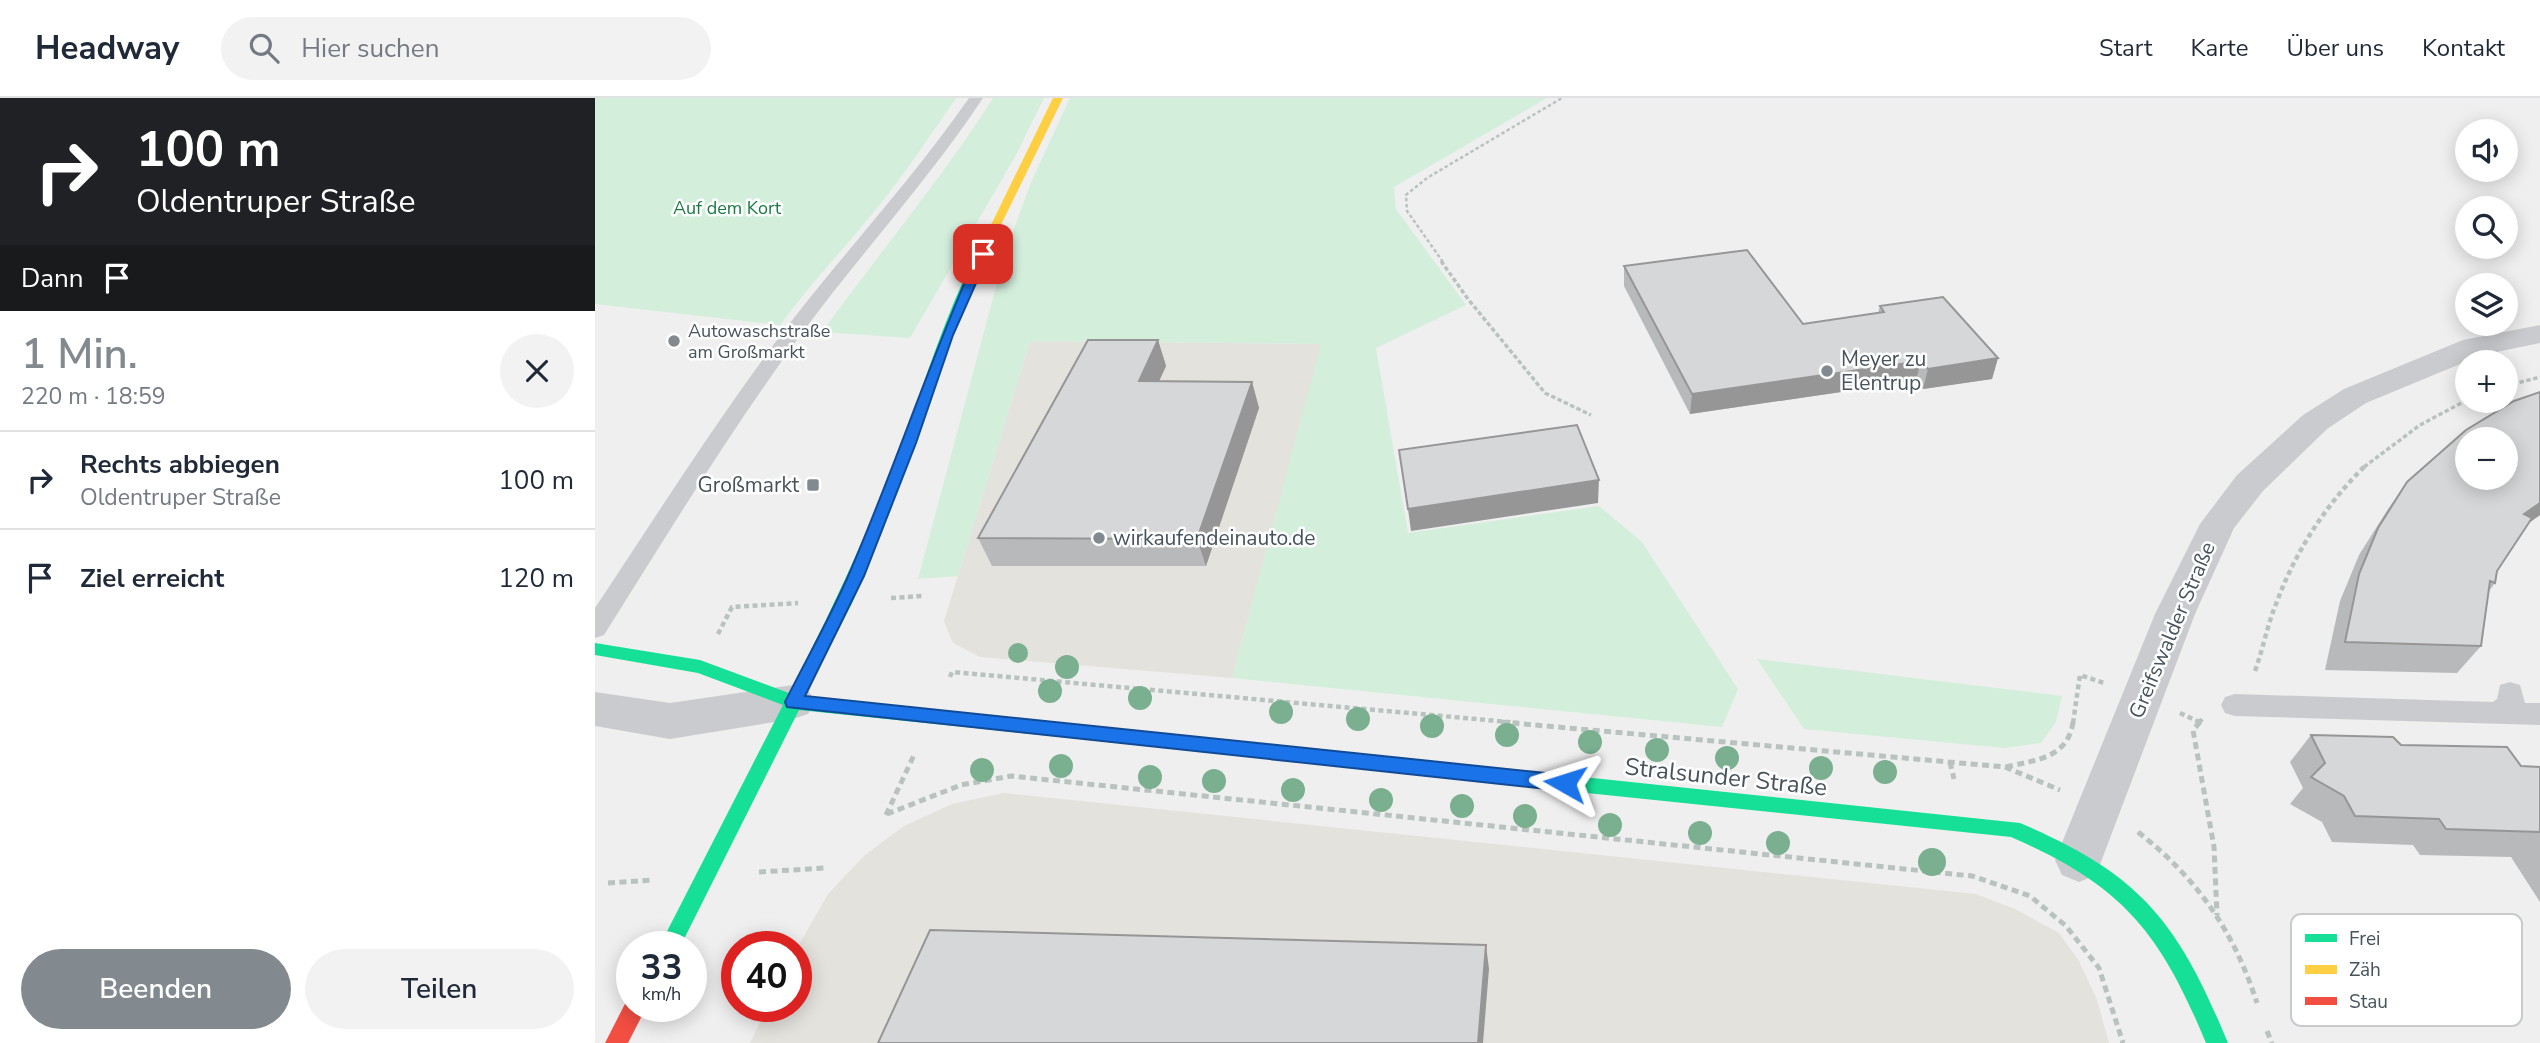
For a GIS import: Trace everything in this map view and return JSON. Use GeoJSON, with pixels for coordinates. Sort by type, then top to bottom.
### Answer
{"type":"FeatureCollection","features":[{"type":"Feature","properties":{"kind":"street"},"geometry":{"type":"LineString","coordinates":[[677,931],[856,576],[909,443],[947,335],[1003,209],[1058,98]]}},
{"type":"Feature","properties":{"kind":"street","name":"Greifswalder Straße"},"geometry":{"type":"LineString","coordinates":[[2079,860],[2175,614],[2218,524],[2250,483],[2315,422],[2355,396],[2474,348],[2540,334]]}},
{"type":"Feature","properties":{"kind":"street","name":"Stralsunder Straße"},"geometry":{"type":"LineString","coordinates":[[595,649],[699,667],[793,702],[2013,830],[2046,841],[2079,860],[2115,883],[2149,916],[2179,958],[2217,1043]]}},
{"type":"Feature","properties":{"kind":"street"},"geometry":{"type":"LineString","coordinates":[[595,709],[670,721],[793,702]]}},
{"type":"Feature","properties":{"kind":"street"},"geometry":{"type":"LineString","coordinates":[[616,1043],[627,1022]]}},
{"type":"Feature","properties":{"kind":"lane"},"geometry":{"type":"LineString","coordinates":[[595,628],[758,380],[799,324],[923,171],[976,98]]}},
{"type":"Feature","properties":{"kind":"lane"},"geometry":{"type":"LineString","coordinates":[[2235,705],[2504,703],[2540,714]]}},
{"type":"Feature","properties":{"kind":"path"},"geometry":{"type":"LineString","coordinates":[[1562,98],[1427,178],[1406,195],[1407,211],[1468,299],[1545,393],[1591,415]]}},
{"type":"Feature","properties":{"kind":"path"},"geometry":{"type":"LineString","coordinates":[[2518,383],[2540,377]]}},
{"type":"Feature","properties":{"kind":"path"},"geometry":{"type":"LineString","coordinates":[[2217,916],[2214,847],[2193,730],[2211,711],[2235,705],[2256,669],[2276,602],[2299,552],[2328,506],[2360,468],[2392,442],[2455,404]]}},
{"type":"Feature","properties":{"kind":"path"},"geometry":{"type":"LineString","coordinates":[[2005,767],[2049,758],[2071,737],[2080,675]]}},
{"type":"Feature","properties":{"kind":"path"},"geometry":{"type":"LineString","coordinates":[[886,815],[961,785],[1011,776],[1972,876],[2030,896],[2066,926],[2099,968],[2123,1043]]}},
{"type":"Feature","properties":{"kind":"shaded area"},"geometry":{"type":"Polygon","coordinates":[[[1030,341],[1322,344],[1232,678],[980,657],[953,643],[944,621],[1030,341]]]}},
{"type":"Feature","properties":{"kind":"shaded area"},"geometry":{"type":"Polygon","coordinates":[[[1004,793],[1976,894],[2015,909],[2059,933],[2079,961],[2097,1000],[2109,1043],[750,1043],[760,1022],[812,1022],[812,931],[807,931],[828,894],[865,855],[904,826],[952,804],[1004,793]]]}},
{"type":"Feature","properties":{"kind":"green space","name":"Auf dem Kort"},"geometry":{"type":"Polygon","coordinates":[[[595,98],[956,98],[888,195],[780,325],[595,304],[595,98]]]}},
{"type":"Feature","properties":{"kind":"green space"},"geometry":{"type":"Polygon","coordinates":[[[993,98],[1044,98],[1016,155],[910,338],[822,332],[931,187],[993,98]]]}},
{"type":"Feature","properties":{"kind":"green space"},"geometry":{"type":"Polygon","coordinates":[[[1070,98],[1547,98],[1394,187],[1396,209],[1466,305],[1376,348],[1408,533],[1599,506],[1642,542],[1738,689],[1722,727],[1232,678],[1321,344],[1030,341],[958,576],[918,579],[1005,253],[1032,180],[1070,98]]]}},
{"type":"Feature","properties":{"kind":"green space"},"geometry":{"type":"Polygon","coordinates":[[[1757,659],[2062,696],[2056,722],[2041,743],[2004,748],[1804,729],[1757,659]]]}},
{"type":"Feature","properties":{"kind":"building"},"geometry":{"type":"Polygon","coordinates":[[[1747,250],[1803,324],[1884,312],[1880,306],[1943,297],[1998,358],[1928,369],[1921,361],[1692,394],[1624,266],[1747,250]]]}},
{"type":"Feature","properties":{"kind":"building"},"geometry":{"type":"Polygon","coordinates":[[[1088,340],[1158,340],[1139,381],[1252,382],[1197,539],[978,538],[1088,340]]]}},
{"type":"Feature","properties":{"kind":"building"},"geometry":{"type":"Polygon","coordinates":[[[2540,392],[2540,503],[2524,514],[2532,518],[2497,571],[2495,583],[2490,581],[2481,646],[2345,642],[2359,574],[2378,528],[2407,482],[2455,440],[2455,490],[2518,490],[2518,427],[2471,427],[2494,413],[2518,413],[2518,400],[2540,392]]]}},
{"type":"Feature","properties":{"kind":"building"},"geometry":{"type":"Polygon","coordinates":[[[1577,425],[1599,480],[1408,509],[1399,450],[1577,425]]]}},
{"type":"Feature","properties":{"kind":"building"},"geometry":{"type":"Polygon","coordinates":[[[2311,735],[2393,737],[2401,745],[2507,747],[2521,766],[2540,767],[2540,832],[2446,829],[2439,819],[2355,816],[2344,796],[2311,777],[2325,763],[2311,735]]]}},
{"type":"Feature","properties":{"kind":"building"},"geometry":{"type":"Polygon","coordinates":[[[930,930],[1486,945],[1478,1043],[878,1043],[930,930]]]}},
{"type":"Feature","properties":{"kind":"traffic: fast"},"geometry":{"type":"LineString","coordinates":[[677,931],[845,601],[909,443],[947,335],[993,231]]}},
{"type":"Feature","properties":{"kind":"traffic: fast"},"geometry":{"type":"LineString","coordinates":[[595,649],[700,667],[793,702],[1167,741]]}},
{"type":"Feature","properties":{"kind":"traffic: fast"},"geometry":{"type":"LineString","coordinates":[[1461,772],[2013,829],[2054,846],[2088,865],[2118,886],[2142,910],[2164,937],[2183,968],[2217,1043]]}},
{"type":"Feature","properties":{"kind":"traffic: slow"},"geometry":{"type":"LineString","coordinates":[[993,231],[1058,98]]}},
{"type":"Feature","properties":{"kind":"traffic: jam"},"geometry":{"type":"LineString","coordinates":[[1167,741],[1461,772]]}},
{"type":"Feature","properties":{"kind":"traffic: jam"},"geometry":{"type":"LineString","coordinates":[[616,1043],[627,1022]]}},
{"type":"Feature","properties":{"kind":"place","name":"Autowaschstraße am Großmarkt"},"geometry":{"type":"Point","coordinates":[674,341]}},
{"type":"Feature","properties":{"kind":"place","name":"Meyer zu Elentrup"},"geometry":{"type":"Point","coordinates":[1827,371]}},
{"type":"Feature","properties":{"kind":"place","name":"Großmarkt"},"geometry":{"type":"Point","coordinates":[813,485]}},
{"type":"Feature","properties":{"kind":"place","name":"wirkaufendeinauto.de"},"geometry":{"type":"Point","coordinates":[1099,538]}},
{"type":"Feature","properties":{"kind":"route"},"geometry":{"type":"LineString","coordinates":[[983,254],[947,335],[909,443],[856,576],[793,702],[1565,783]]}}]}
